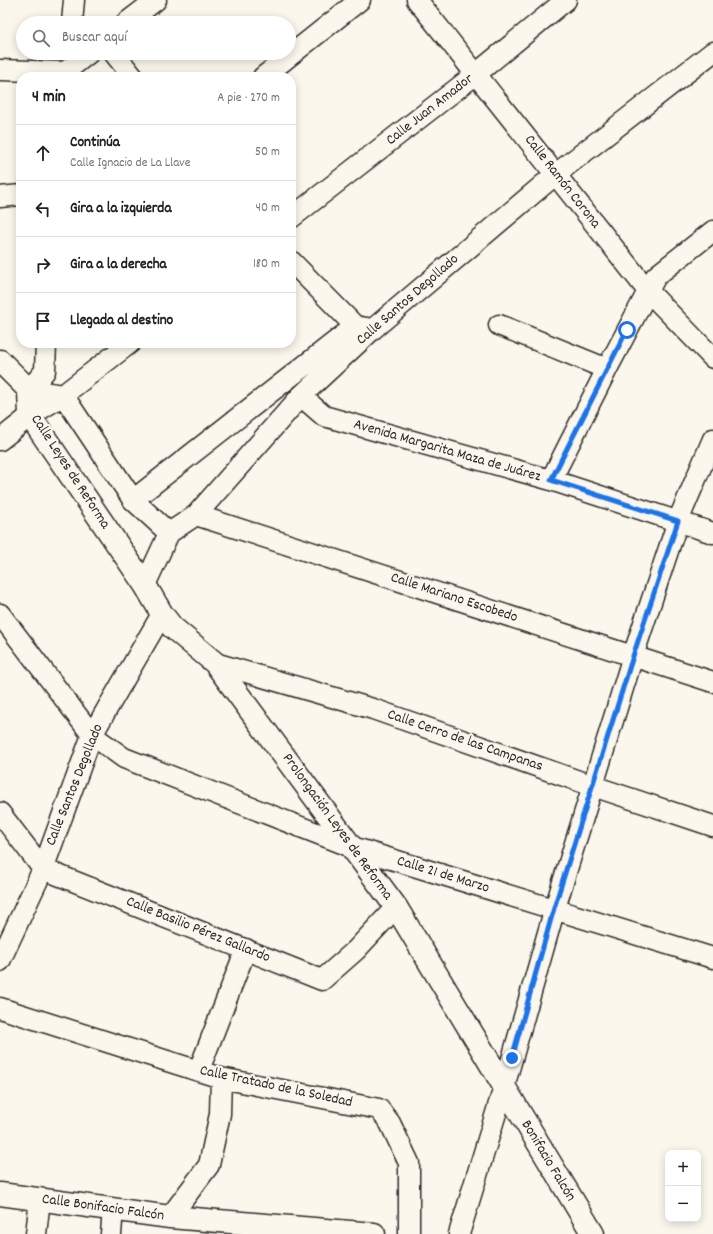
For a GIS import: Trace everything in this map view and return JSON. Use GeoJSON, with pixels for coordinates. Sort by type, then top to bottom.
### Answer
{"type":"FeatureCollection","features":[{"type":"Feature","properties":{"kind":"street"},"geometry":{"type":"LineString","coordinates":[[135,16],[156,0]]}},
{"type":"Feature","properties":{"kind":"street"},"geometry":{"type":"LineString","coordinates":[[296,51],[360,0]]}},
{"type":"Feature","properties":{"kind":"street","name":"Calle Ramón Corona"},"geometry":{"type":"LineString","coordinates":[[417,0],[648,291],[713,358]]}},
{"type":"Feature","properties":{"kind":"street","name":"Calle Juan Amador"},"geometry":{"type":"LineString","coordinates":[[296,214],[476,74],[566,0]]}},
{"type":"Feature","properties":{"kind":"street","name":"Calle Santos Degollado"},"geometry":{"type":"LineString","coordinates":[[133,500],[364,327],[556,174],[713,52]]}},
{"type":"Feature","properties":{"kind":"street"},"geometry":{"type":"LineString","coordinates":[[0,70],[66,67],[78,60]]}},
{"type":"Feature","properties":{"kind":"street"},"geometry":{"type":"LineString","coordinates":[[120,60],[129,72]]}},
{"type":"Feature","properties":{"kind":"street"},"geometry":{"type":"LineString","coordinates":[[269,72],[284,60]]}},
{"type":"Feature","properties":{"kind":"street"},"geometry":{"type":"LineString","coordinates":[[0,197],[16,196]]}},
{"type":"Feature","properties":{"kind":"street"},"geometry":{"type":"LineString","coordinates":[[551,480],[656,276],[713,231]]}},
{"type":"Feature","properties":{"kind":"street"},"geometry":{"type":"LineString","coordinates":[[296,266],[364,327]]}},
{"type":"Feature","properties":{"kind":"street"},"geometry":{"type":"LineString","coordinates":[[499,325],[607,369]]}},
{"type":"Feature","properties":{"kind":"street","name":"Calle Santos Degollado"},"geometry":{"type":"LineString","coordinates":[[169,533],[196,515],[364,327]]}},
{"type":"Feature","properties":{"kind":"street"},"geometry":{"type":"LineString","coordinates":[[29,390],[45,371],[46,348]]}},
{"type":"Feature","properties":{"kind":"street"},"geometry":{"type":"LineString","coordinates":[[0,440],[30,416],[63,395],[124,348]]}},
{"type":"Feature","properties":{"kind":"street"},"geometry":{"type":"LineString","coordinates":[[0,361],[29,390],[63,395],[133,500],[169,533],[145,585]]}},
{"type":"Feature","properties":{"kind":"street","name":"Calle Leyes de Reforma"},"geometry":{"type":"LineString","coordinates":[[29,390],[30,416],[145,585]]}},
{"type":"Feature","properties":{"kind":"street","name":"Avenida Margarita Maza de Juárez"},"geometry":{"type":"LineString","coordinates":[[301,396],[324,416],[551,480],[713,533]]}},
{"type":"Feature","properties":{"kind":"street"},"geometry":{"type":"LineString","coordinates":[[459,1234],[504,1087],[554,908],[633,656],[678,521],[713,439]]}},
{"type":"Feature","properties":{"kind":"street","name":"Calle Mariano Escobedo"},"geometry":{"type":"LineString","coordinates":[[196,515],[713,682]]}},
{"type":"Feature","properties":{"kind":"street","name":"Prolongación Leyes de Reforma"},"geometry":{"type":"LineString","coordinates":[[145,585],[162,614],[172,627],[216,664],[396,907],[504,1087]]}},
{"type":"Feature","properties":{"kind":"street","name":"Calle 21 de Marzo"},"geometry":{"type":"LineString","coordinates":[[0,614],[92,735],[124,758],[352,847],[713,958]]}},
{"type":"Feature","properties":{"kind":"street","name":"Calle Santos Degollado"},"geometry":{"type":"LineString","coordinates":[[0,961],[42,869],[92,735],[162,614]]}},
{"type":"Feature","properties":{"kind":"street","name":"Calle Cerro de las Campanas"},"geometry":{"type":"LineString","coordinates":[[216,664],[374,709],[593,786],[713,826]]}},
{"type":"Feature","properties":{"kind":"street"},"geometry":{"type":"LineString","coordinates":[[0,813],[42,869]]}},
{"type":"Feature","properties":{"kind":"street","name":"Calle Basilio Pérez Gallardo"},"geometry":{"type":"LineString","coordinates":[[42,869],[322,980],[356,950],[396,907]]}},
{"type":"Feature","properties":{"kind":"street"},"geometry":{"type":"LineString","coordinates":[[199,1070],[246,949]]}},
{"type":"Feature","properties":{"kind":"street","name":"Calle Tratado de la Soledad"},"geometry":{"type":"LineString","coordinates":[[0,1008],[221,1078],[379,1109],[390,1123],[409,1163],[409,1234]]}},
{"type":"Feature","properties":{"kind":"street"},"geometry":{"type":"LineString","coordinates":[[170,1217],[209,1165],[220,1114],[221,1078]]}},
{"type":"Feature","properties":{"kind":"street","name":"Bonifacio Falcón"},"geometry":{"type":"LineString","coordinates":[[504,1087],[593,1234]]}},
{"type":"Feature","properties":{"kind":"street","name":"Calle Bonifacio Falcón"},"geometry":{"type":"LineString","coordinates":[[0,1194],[170,1217],[374,1234]]}},
{"type":"Feature","properties":{"kind":"street"},"geometry":{"type":"LineString","coordinates":[[36,1234],[40,1199]]}},
{"type":"Feature","properties":{"kind":"street"},"geometry":{"type":"LineString","coordinates":[[111,1234],[113,1209]]}},
{"type":"Feature","properties":{"kind":"route"},"geometry":{"type":"LineString","coordinates":[[512,1058],[554,908],[633,656],[678,521],[551,480],[627,330]]}}]}
